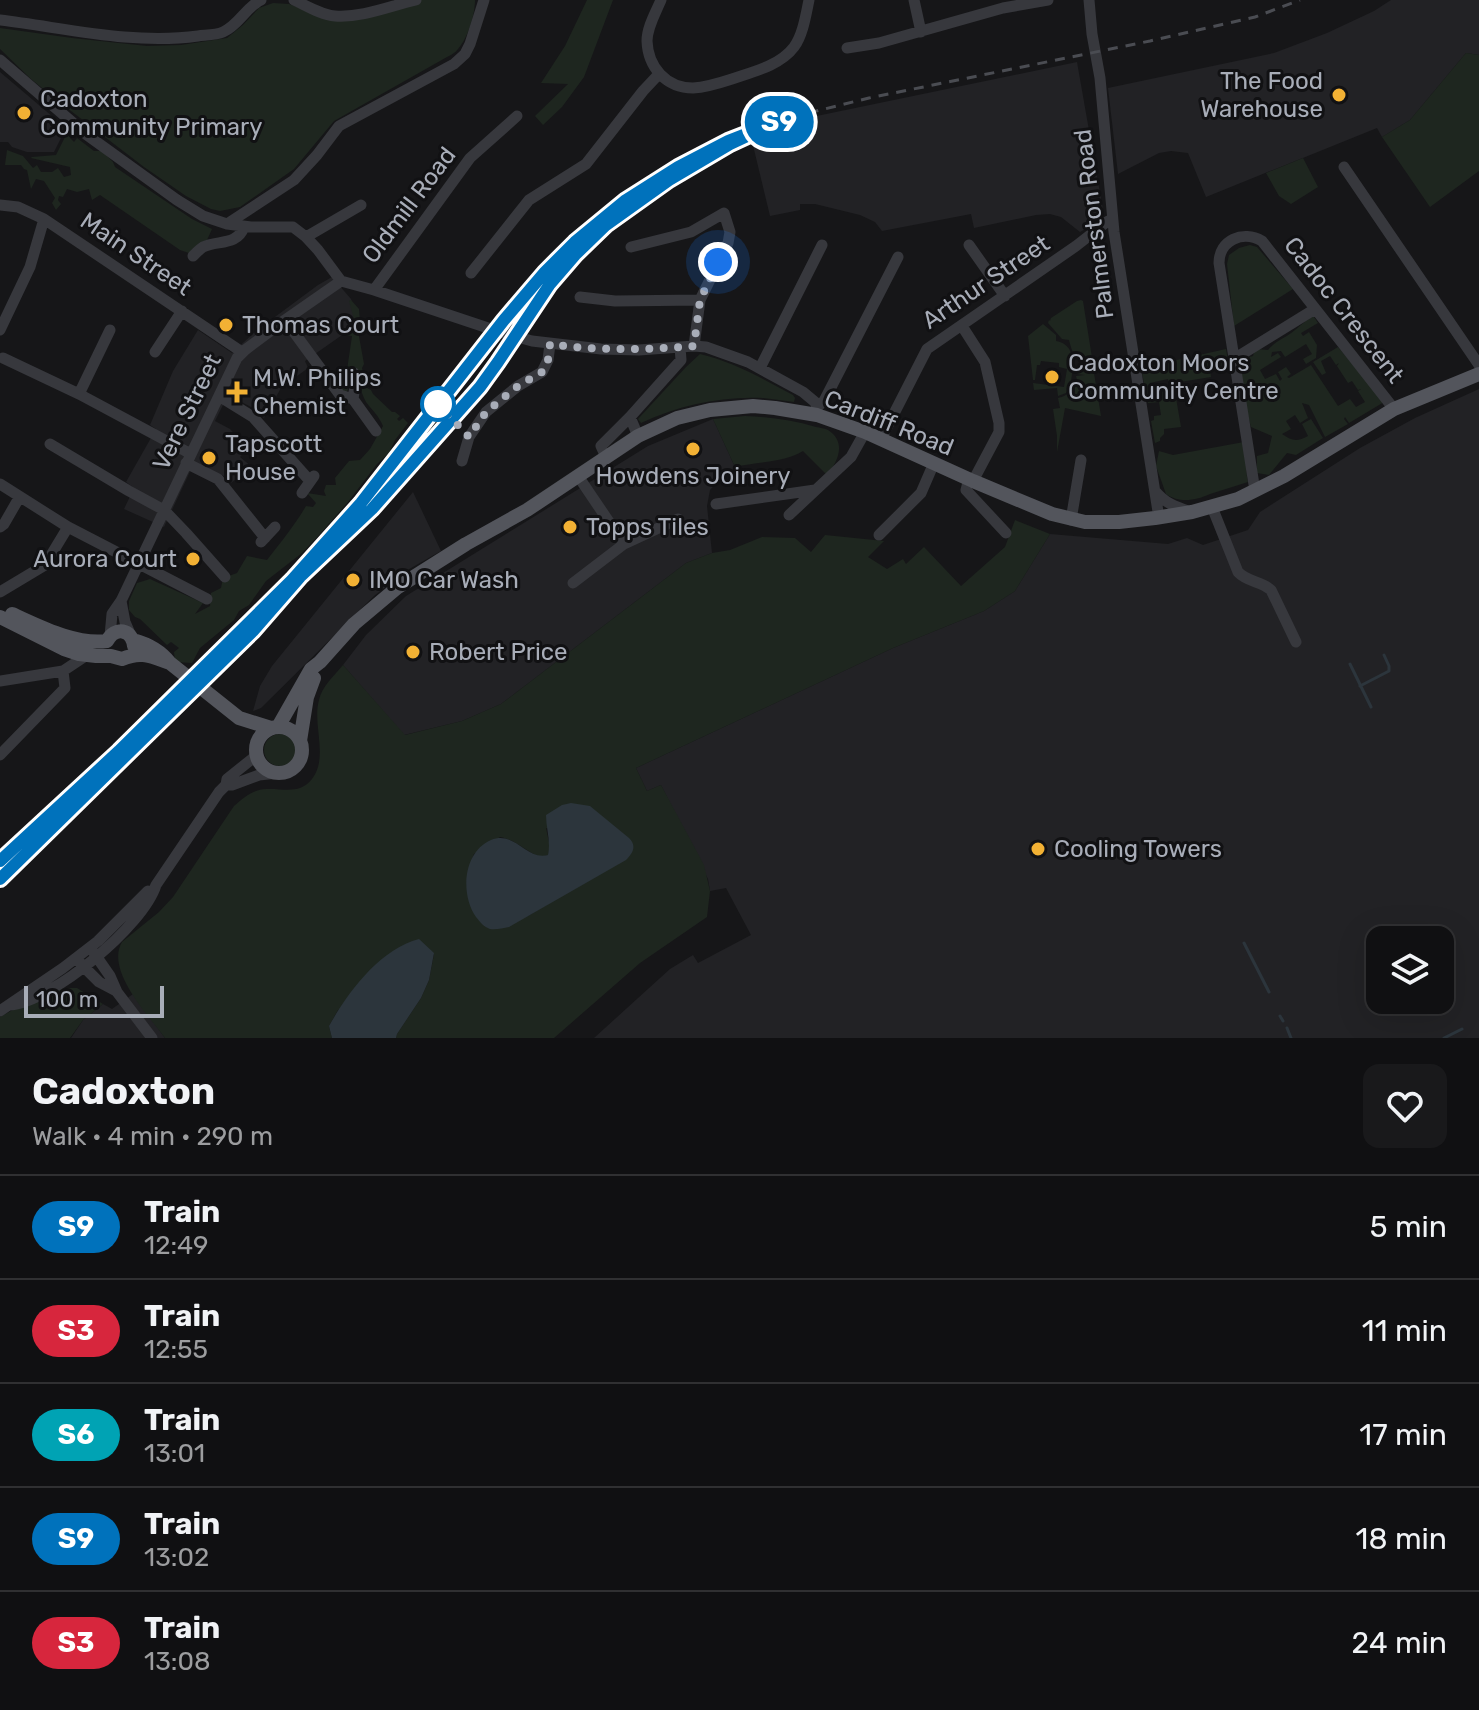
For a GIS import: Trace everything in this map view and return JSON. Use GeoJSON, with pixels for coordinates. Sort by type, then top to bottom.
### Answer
{"type":"FeatureCollection","features":[{"type":"Feature","properties":{"kind":"main road","name":"Cardiff Road"},"geometry":{"type":"LineString","coordinates":[[274,728],[311,669],[354,624],[398,587],[527,510],[638,436],[677,418],[730,407],[817,411],[1052,514],[1085,522],[1119,522],[1192,512],[1255,491],[1394,409],[1479,374]]}},
{"type":"Feature","properties":{"kind":"main road"},"geometry":{"type":"LineString","coordinates":[[0,610],[87,655],[122,659],[132,643]]}},
{"type":"Feature","properties":{"kind":"main road"},"geometry":{"type":"LineString","coordinates":[[0,617],[70,644],[108,638],[121,631],[127,632],[132,643]]}},
{"type":"Feature","properties":{"kind":"main road"},"geometry":{"type":"LineString","coordinates":[[108,638],[107,649],[111,656]]}},
{"type":"Feature","properties":{"kind":"main road"},"geometry":{"type":"LineString","coordinates":[[132,643],[156,649],[239,718],[256,725],[289,729],[300,741],[302,752],[296,765],[277,773],[264,767],[239,718]]}},
{"type":"Feature","properties":{"kind":"main road","name":"Cardiff Road"},"geometry":{"type":"LineString","coordinates":[[300,741],[307,697],[320,662]]}},
{"type":"Feature","properties":{"kind":"main road"},"geometry":{"type":"LineString","coordinates":[[256,752],[260,736],[274,728]]}},
{"type":"Feature","properties":{"kind":"street"},"geometry":{"type":"LineString","coordinates":[[294,0],[333,16],[354,15],[416,0]]}},
{"type":"Feature","properties":{"kind":"street"},"geometry":{"type":"LineString","coordinates":[[227,224],[294,180],[339,126],[454,64],[470,44],[484,0]]}},
{"type":"Feature","properties":{"kind":"street"},"geometry":{"type":"LineString","coordinates":[[661,0],[647,39],[650,57],[658,75],[690,88],[712,86],[765,68],[783,57],[795,46],[809,0]]}},
{"type":"Feature","properties":{"kind":"street"},"geometry":{"type":"LineString","coordinates":[[914,0],[921,32]]}},
{"type":"Feature","properties":{"kind":"street"},"geometry":{"type":"LineString","coordinates":[[847,48],[879,43],[1003,8],[1048,0]]}},
{"type":"Feature","properties":{"kind":"street","name":"Palmerston Road"},"geometry":{"type":"LineString","coordinates":[[1089,0],[1102,95],[1112,220],[1159,518]]}},
{"type":"Feature","properties":{"kind":"street"},"geometry":{"type":"LineString","coordinates":[[0,20],[166,40],[223,32],[256,1]]}},
{"type":"Feature","properties":{"kind":"street"},"geometry":{"type":"LineString","coordinates":[[0,60],[64,116],[137,173],[203,216],[244,227],[293,227],[306,237],[341,281],[503,333],[550,344],[624,350],[706,347],[760,368],[810,397],[817,411],[898,257]]}},
{"type":"Feature","properties":{"kind":"street"},"geometry":{"type":"LineString","coordinates":[[471,273],[529,200],[586,164],[658,75]]}},
{"type":"Feature","properties":{"kind":"street","name":"Oldmill Road"},"geometry":{"type":"LineString","coordinates":[[374,290],[470,158],[517,116]]}},
{"type":"Feature","properties":{"kind":"street"},"geometry":{"type":"LineString","coordinates":[[1344,167],[1479,365]]}},
{"type":"Feature","properties":{"kind":"street","name":"Main Street"},"geometry":{"type":"LineString","coordinates":[[0,205],[18,207],[44,219],[242,352]]}},
{"type":"Feature","properties":{"kind":"street"},"geometry":{"type":"LineString","coordinates":[[306,237],[361,205]]}},
{"type":"Feature","properties":{"kind":"street"},"geometry":{"type":"LineString","coordinates":[[631,247],[691,232],[724,213],[730,232],[728,243],[700,300],[694,346]]}},
{"type":"Feature","properties":{"kind":"street"},"geometry":{"type":"LineString","coordinates":[[0,330],[30,267],[44,219]]}},
{"type":"Feature","properties":{"kind":"street","name":"Arthur Street"},"geometry":{"type":"LineString","coordinates":[[881,439],[927,349],[1112,220]]}},
{"type":"Feature","properties":{"kind":"street"},"geometry":{"type":"LineString","coordinates":[[193,256],[202,247],[234,240],[244,227]]}},
{"type":"Feature","properties":{"kind":"street","name":"Cadoc Crescent"},"geometry":{"type":"LineString","coordinates":[[1255,491],[1219,263],[1220,251],[1228,242],[1251,236],[1262,241],[1394,409]]}},
{"type":"Feature","properties":{"kind":"street"},"geometry":{"type":"LineString","coordinates":[[760,368],[822,245]]}},
{"type":"Feature","properties":{"kind":"street"},"geometry":{"type":"LineString","coordinates":[[969,245],[1005,296]]}},
{"type":"Feature","properties":{"kind":"street","name":"Vere Street"},"geometry":{"type":"LineString","coordinates":[[108,638],[112,614],[237,358],[341,281]]}},
{"type":"Feature","properties":{"kind":"street"},"geometry":{"type":"LineString","coordinates":[[580,297],[615,301],[700,300]]}},
{"type":"Feature","properties":{"kind":"street"},"geometry":{"type":"LineString","coordinates":[[1234,359],[1315,309]]}},
{"type":"Feature","properties":{"kind":"street"},"geometry":{"type":"LineString","coordinates":[[155,352],[182,311]]}},
{"type":"Feature","properties":{"kind":"street"},"geometry":{"type":"LineString","coordinates":[[285,320],[340,395],[353,399],[376,431]]}},
{"type":"Feature","properties":{"kind":"street"},"geometry":{"type":"LineString","coordinates":[[962,326],[985,362],[999,423],[999,432],[966,490],[1006,533]]}},
{"type":"Feature","properties":{"kind":"street"},"geometry":{"type":"LineString","coordinates":[[79,394],[110,330]]}},
{"type":"Feature","properties":{"kind":"street"},"geometry":{"type":"LineString","coordinates":[[462,461],[469,437],[486,412],[518,386],[542,372],[550,344]]}},
{"type":"Feature","properties":{"kind":"street"},"geometry":{"type":"LineString","coordinates":[[606,457],[601,446],[681,360],[680,347]]}},
{"type":"Feature","properties":{"kind":"street"},"geometry":{"type":"LineString","coordinates":[[3,358],[79,394],[218,479],[262,538],[275,527]]}},
{"type":"Feature","properties":{"kind":"street"},"geometry":{"type":"LineString","coordinates":[[353,399],[354,373]]}},
{"type":"Feature","properties":{"kind":"street"},"geometry":{"type":"LineString","coordinates":[[219,396],[253,417],[311,478],[302,493]]}},
{"type":"Feature","properties":{"kind":"street"},"geometry":{"type":"LineString","coordinates":[[630,417],[638,436]]}},
{"type":"Feature","properties":{"kind":"street"},"geometry":{"type":"LineString","coordinates":[[789,515],[851,457],[865,432]]}},
{"type":"Feature","properties":{"kind":"street"},"geometry":{"type":"LineString","coordinates":[[50,444],[164,510],[225,577]]}},
{"type":"Feature","properties":{"kind":"street"},"geometry":{"type":"LineString","coordinates":[[1071,520],[1081,460]]}},
{"type":"Feature","properties":{"kind":"street"},"geometry":{"type":"LineString","coordinates":[[879,535],[921,493],[934,463]]}},
{"type":"Feature","properties":{"kind":"street"},"geometry":{"type":"LineString","coordinates":[[578,476],[624,544]]}},
{"type":"Feature","properties":{"kind":"street"},"geometry":{"type":"LineString","coordinates":[[0,484],[68,527],[207,599]]}},
{"type":"Feature","properties":{"kind":"street"},"geometry":{"type":"LineString","coordinates":[[716,504],[817,489]]}},
{"type":"Feature","properties":{"kind":"street"},"geometry":{"type":"LineString","coordinates":[[1155,490],[1170,505],[1192,512]]}},
{"type":"Feature","properties":{"kind":"street"},"geometry":{"type":"LineString","coordinates":[[0,527],[19,498]]}},
{"type":"Feature","properties":{"kind":"street"},"geometry":{"type":"LineString","coordinates":[[1212,507],[1238,572],[1271,590],[1296,642]]}},
{"type":"Feature","properties":{"kind":"street"},"geometry":{"type":"LineString","coordinates":[[573,583],[624,544],[678,519]]}},
{"type":"Feature","properties":{"kind":"street"},"geometry":{"type":"LineString","coordinates":[[0,592],[45,565],[68,527]]}},
{"type":"Feature","properties":{"kind":"street"},"geometry":{"type":"LineString","coordinates":[[121,601],[132,643]]}},
{"type":"Feature","properties":{"kind":"street"},"geometry":{"type":"LineString","coordinates":[[57,671],[70,644]]}},
{"type":"Feature","properties":{"kind":"street"},"geometry":{"type":"LineString","coordinates":[[0,681],[57,671],[87,655]]}},
{"type":"Feature","properties":{"kind":"street"},"geometry":{"type":"LineString","coordinates":[[0,755],[65,688],[57,671]]}},
{"type":"Feature","properties":{"kind":"street"},"geometry":{"type":"LineString","coordinates":[[5,1008],[93,953],[156,885],[226,785],[227,779],[256,752]]}},
{"type":"Feature","properties":{"kind":"street"},"geometry":{"type":"LineString","coordinates":[[226,785],[277,773]]}},
{"type":"Feature","properties":{"kind":"street"},"geometry":{"type":"LineString","coordinates":[[93,953],[110,976],[117,992],[152,1038]]}},
{"type":"Feature","properties":{"kind":"street"},"geometry":{"type":"LineString","coordinates":[[80,963],[99,982],[117,992]]}},
{"type":"Feature","properties":{"kind":"shaded area"},"geometry":{"type":"Polygon","coordinates":[[[420,0],[475,0],[470,26],[457,50],[334,121],[294,169],[240,207],[220,211],[186,196],[144,167],[31,79],[0,49],[0,28],[147,46],[181,45],[227,38],[259,8],[273,3],[289,4],[331,19],[420,0]]]}},
{"type":"Feature","properties":{"kind":"shaded area"},"geometry":{"type":"Polygon","coordinates":[[[587,0],[613,0],[584,77],[562,107],[543,125],[535,116],[568,84],[541,83],[565,46],[587,0]]]}},
{"type":"Feature","properties":{"kind":"shaded area"},"geometry":{"type":"Polygon","coordinates":[[[1391,0],[1479,0],[1479,55],[1466,53],[1410,120],[1382,137],[1377,128],[1206,197],[1188,153],[1159,153],[1118,174],[1108,88],[1274,53],[1327,33],[1391,0]]]}},
{"type":"Feature","properties":{"kind":"shaded area"},"geometry":{"type":"Polygon","coordinates":[[[1466,53],[1479,55],[1479,171],[1430,207],[1382,137],[1410,120],[1466,53]]]}},
{"type":"Feature","properties":{"kind":"shaded area"},"geometry":{"type":"Polygon","coordinates":[[[1077,62],[1103,210],[1102,220],[1080,232],[1061,217],[1050,214],[974,228],[971,214],[882,231],[875,222],[860,215],[815,204],[800,204],[800,210],[770,216],[751,137],[807,118],[1077,62]]]}},
{"type":"Feature","properties":{"kind":"shaded area","name":"Cadoxton Community Primary"},"geometry":{"type":"Polygon","coordinates":[[[0,72],[66,128],[54,152],[27,152],[12,147],[8,142],[0,142],[0,72]]]}},
{"type":"Feature","properties":{"kind":"shaded area"},"geometry":{"type":"Polygon","coordinates":[[[68,131],[73,134],[70,138],[74,142],[77,138],[94,151],[102,151],[115,167],[212,229],[207,240],[189,253],[180,250],[100,195],[92,200],[89,189],[77,192],[67,189],[63,197],[59,196],[61,204],[56,210],[52,203],[55,198],[44,181],[36,179],[31,189],[27,170],[21,165],[5,165],[7,150],[23,156],[33,168],[37,165],[41,172],[52,172],[58,168],[64,177],[71,175],[70,167],[31,158],[56,155],[68,131]]]}},
{"type":"Feature","properties":{"kind":"shaded area"},"geometry":{"type":"Polygon","coordinates":[[[1303,158],[1318,187],[1291,204],[1279,196],[1266,173],[1303,158]]]}},
{"type":"Feature","properties":{"kind":"shaded area"},"geometry":{"type":"Polygon","coordinates":[[[1250,245],[1257,247],[1293,289],[1234,326],[1227,264],[1229,255],[1250,245]]]}},
{"type":"Feature","properties":{"kind":"shaded area"},"geometry":{"type":"Polygon","coordinates":[[[332,277],[351,299],[357,319],[355,326],[305,361],[308,368],[281,388],[264,418],[253,408],[228,395],[215,421],[230,429],[248,448],[240,457],[252,467],[231,483],[224,476],[194,463],[164,527],[124,509],[134,488],[126,482],[156,429],[150,425],[173,371],[198,330],[232,353],[256,331],[332,277]]]}},
{"type":"Feature","properties":{"kind":"shaded area"},"geometry":{"type":"Polygon","coordinates":[[[351,300],[359,309],[358,331],[367,388],[400,416],[399,421],[403,418],[408,423],[389,453],[302,553],[266,581],[249,605],[200,648],[192,663],[175,662],[174,652],[179,648],[171,642],[167,645],[129,610],[129,601],[137,583],[150,579],[203,603],[195,614],[210,606],[211,593],[221,588],[223,578],[237,573],[247,556],[267,560],[306,506],[313,507],[316,503],[307,493],[326,496],[326,485],[336,485],[335,478],[349,461],[360,460],[383,426],[364,399],[354,367],[346,372],[346,380],[350,384],[346,394],[343,394],[334,377],[347,370],[352,336],[343,335],[354,328],[351,300]]]}},
{"type":"Feature","properties":{"kind":"shaded area"},"geometry":{"type":"Polygon","coordinates":[[[1081,300],[1093,364],[1076,358],[1069,340],[1062,339],[1048,323],[1081,300]]]}},
{"type":"Feature","properties":{"kind":"shaded area"},"geometry":{"type":"Polygon","coordinates":[[[1312,317],[1318,323],[1301,333],[1303,336],[1309,332],[1317,345],[1316,358],[1306,364],[1303,359],[1312,354],[1306,344],[1285,357],[1281,351],[1272,352],[1271,357],[1278,353],[1281,357],[1260,370],[1265,379],[1276,374],[1280,381],[1278,372],[1286,367],[1291,374],[1289,378],[1311,365],[1338,406],[1350,399],[1356,407],[1365,402],[1358,391],[1361,389],[1358,390],[1352,381],[1348,383],[1337,366],[1339,363],[1336,365],[1330,356],[1321,361],[1326,373],[1322,375],[1313,362],[1338,347],[1384,402],[1349,423],[1345,417],[1348,424],[1325,437],[1309,405],[1302,403],[1308,418],[1300,423],[1295,415],[1286,421],[1291,429],[1282,434],[1295,440],[1308,436],[1302,424],[1311,419],[1323,438],[1296,455],[1287,453],[1269,475],[1257,473],[1257,456],[1268,453],[1272,436],[1251,427],[1241,384],[1241,362],[1253,356],[1255,349],[1268,350],[1312,317]]]}},
{"type":"Feature","properties":{"kind":"shaded area"},"geometry":{"type":"Polygon","coordinates":[[[1043,324],[1056,335],[1056,341],[1068,347],[1071,353],[1070,387],[1058,396],[1057,388],[1034,390],[1033,383],[1064,387],[1067,369],[1059,367],[1059,363],[1041,361],[1033,380],[1028,336],[1043,324]]]}},
{"type":"Feature","properties":{"kind":"shaded area"},"geometry":{"type":"Polygon","coordinates":[[[1226,349],[1229,366],[1210,370],[1211,377],[1174,383],[1174,387],[1170,388],[1168,379],[1150,383],[1152,394],[1175,392],[1181,427],[1164,429],[1160,441],[1155,443],[1151,421],[1154,416],[1161,415],[1159,402],[1148,403],[1141,368],[1226,349]]]}},
{"type":"Feature","properties":{"kind":"shaded area"},"geometry":{"type":"Polygon","coordinates":[[[700,354],[759,377],[793,395],[794,402],[763,398],[716,400],[670,411],[641,423],[638,419],[700,354]]]}},
{"type":"Feature","properties":{"kind":"shaded area"},"geometry":{"type":"Polygon","coordinates":[[[1080,364],[1093,367],[1101,416],[1065,408],[1057,452],[1053,409],[1060,408],[1058,398],[1069,392],[1074,380],[1077,380],[1076,376],[1085,375],[1077,374],[1080,364]]]}},
{"type":"Feature","properties":{"kind":"shaded area"},"geometry":{"type":"Polygon","coordinates":[[[1479,389],[1479,1038],[594,1038],[670,969],[693,955],[698,963],[751,935],[726,888],[710,891],[708,879],[661,785],[647,791],[636,768],[893,648],[984,611],[1015,591],[1050,534],[1168,544],[1187,538],[1203,545],[1248,530],[1260,512],[1360,448],[1415,418],[1479,389]]]}},
{"type":"Feature","properties":{"kind":"shaded area"},"geometry":{"type":"Polygon","coordinates":[[[745,416],[772,418],[828,430],[839,446],[834,464],[827,475],[803,451],[780,460],[735,467],[713,419],[745,416]]]}},
{"type":"Feature","properties":{"kind":"shaded area"},"geometry":{"type":"Polygon","coordinates":[[[713,419],[735,467],[710,490],[707,506],[712,553],[686,563],[501,704],[462,721],[404,735],[343,665],[366,635],[406,596],[648,446],[713,419]]]}},
{"type":"Feature","properties":{"kind":"shaded area"},"geometry":{"type":"Polygon","coordinates":[[[1244,442],[1248,482],[1194,499],[1177,499],[1166,494],[1156,466],[1159,451],[1173,455],[1244,442]]]}},
{"type":"Feature","properties":{"kind":"shaded area"},"geometry":{"type":"Polygon","coordinates":[[[413,492],[441,551],[404,572],[374,596],[261,708],[253,711],[260,686],[272,666],[413,492]]]}},
{"type":"Feature","properties":{"kind":"shaded area"},"geometry":{"type":"Polygon","coordinates":[[[1015,520],[1050,534],[1015,591],[984,611],[893,648],[636,768],[647,791],[661,785],[704,865],[710,891],[707,917],[640,963],[554,1038],[396,1038],[421,998],[429,980],[434,954],[338,1010],[329,1026],[332,1038],[165,1038],[124,979],[118,953],[122,942],[173,897],[234,806],[257,791],[296,789],[312,779],[320,751],[319,700],[343,665],[405,735],[462,721],[501,704],[686,563],[762,537],[795,538],[811,552],[825,535],[884,541],[868,557],[887,569],[903,559],[906,564],[924,547],[961,586],[1005,547],[1015,520]],[[546,828],[550,847],[548,855],[540,857],[500,837],[474,854],[468,871],[528,916],[631,854],[546,828]]]}},
{"type":"Feature","properties":{"kind":"shaded area"},"geometry":{"type":"Polygon","coordinates":[[[280,734],[292,738],[296,750],[292,762],[280,766],[268,762],[264,750],[268,738],[280,734]]]}},
{"type":"Feature","properties":{"kind":"shaded area"},"geometry":{"type":"Polygon","coordinates":[[[571,803],[590,806],[629,838],[633,847],[631,855],[509,927],[486,927],[471,908],[466,886],[475,854],[491,840],[499,838],[514,842],[533,854],[548,855],[546,815],[571,803]]]}},
{"type":"Feature","properties":{"kind":"shaded area"},"geometry":{"type":"Polygon","coordinates":[[[419,939],[434,953],[429,980],[396,1038],[332,1038],[329,1026],[366,974],[391,952],[419,939]]]}},
{"type":"Feature","properties":{"kind":"shaded area"},"geometry":{"type":"Polygon","coordinates":[[[77,988],[103,1004],[83,1020],[70,1038],[0,1038],[0,1017],[38,996],[77,988]]]}},
{"type":"Feature","properties":{"kind":"shaded area"},"geometry":{"type":"Polygon","coordinates":[[[133,994],[165,1038],[71,1038],[83,1020],[103,1004],[112,1009],[133,994]]]}},
{"type":"Feature","properties":{"kind":"waterway"},"geometry":{"type":"LineString","coordinates":[[1360,686],[1389,671],[1384,655]]}},
{"type":"Feature","properties":{"kind":"waterway"},"geometry":{"type":"LineString","coordinates":[[1350,664],[1371,707]]}},
{"type":"Feature","properties":{"kind":"waterway"},"geometry":{"type":"LineString","coordinates":[[1244,943],[1269,992]]}},
{"type":"Feature","properties":{"kind":"waterway"},"geometry":{"type":"LineString","coordinates":[[1280,1016],[1283,1021]]}},
{"type":"Feature","properties":{"kind":"waterway"},"geometry":{"type":"LineString","coordinates":[[1287,1028],[1291,1038]]}},
{"type":"Feature","properties":{"kind":"waterway"},"geometry":{"type":"LineString","coordinates":[[1444,1038],[1462,1029]]}},
{"type":"Feature","properties":{"kind":"railway"},"geometry":{"type":"LineString","coordinates":[[0,861],[119,751],[292,580],[361,503],[545,272],[575,242],[626,200],[678,167],[728,141],[784,119],[869,98],[1255,17],[1300,0]]}},
{"type":"Feature","properties":{"kind":"railway"},"geometry":{"type":"LineString","coordinates":[[346,533],[372,509],[480,387],[561,271]]}},
{"type":"Feature","properties":{"kind":"railway"},"geometry":{"type":"LineString","coordinates":[[0,879],[65,817]]}},
{"type":"Feature","properties":{"kind":"train","name":"S9"},"geometry":{"type":"LineString","coordinates":[[0,861],[119,751],[292,580],[361,503],[504,320],[575,242],[626,200],[678,167],[728,141],[784,119],[730,144],[669,180],[606,225],[575,255],[550,284],[480,387],[372,509],[300,577],[253,631],[0,879]]}},
{"type":"Feature","properties":{"kind":"place","name":"The Food Warehouse"},"geometry":{"type":"Point","coordinates":[1339,95]}},
{"type":"Feature","properties":{"kind":"place","name":"Cadoxton Community Primary"},"geometry":{"type":"Point","coordinates":[24,113]}},
{"type":"Feature","properties":{"kind":"place","name":"Thomas Court"},"geometry":{"type":"Point","coordinates":[226,325]}},
{"type":"Feature","properties":{"kind":"place","name":"Cadoxton Moors Community Centre"},"geometry":{"type":"Point","coordinates":[1052,377]}},
{"type":"Feature","properties":{"kind":"place","name":"M.W. Philips Chemist"},"geometry":{"type":"Point","coordinates":[237,392]}},
{"type":"Feature","properties":{"kind":"place","name":"Howdens Joinery"},"geometry":{"type":"Point","coordinates":[693,449]}},
{"type":"Feature","properties":{"kind":"place","name":"Tapscott House"},"geometry":{"type":"Point","coordinates":[209,458]}},
{"type":"Feature","properties":{"kind":"place","name":"Topps Tiles"},"geometry":{"type":"Point","coordinates":[570,527]}},
{"type":"Feature","properties":{"kind":"place","name":"Aurora Court"},"geometry":{"type":"Point","coordinates":[193,559]}},
{"type":"Feature","properties":{"kind":"place","name":"IMO Car Wash"},"geometry":{"type":"Point","coordinates":[353,580]}},
{"type":"Feature","properties":{"kind":"place","name":"Robert Price"},"geometry":{"type":"Point","coordinates":[413,652]}},
{"type":"Feature","properties":{"kind":"place","name":"Cooling Towers"},"geometry":{"type":"Point","coordinates":[1038,849]}},
{"type":"Feature","properties":{"kind":"route"},"geometry":{"type":"LineString","coordinates":[[438,404],[469,437],[486,412],[518,386],[542,372],[548,360],[550,344],[624,350],[694,346],[700,300],[718,262]]}}]}
